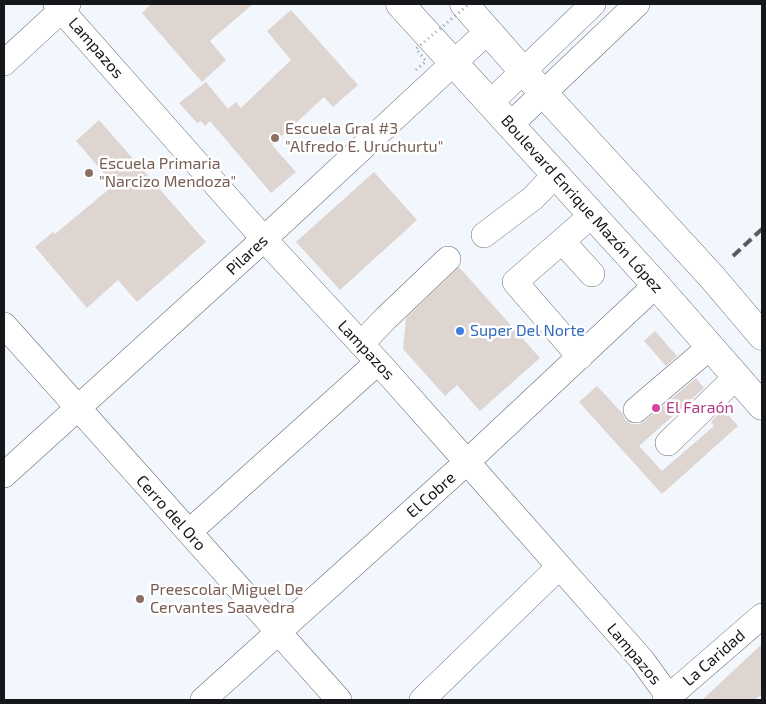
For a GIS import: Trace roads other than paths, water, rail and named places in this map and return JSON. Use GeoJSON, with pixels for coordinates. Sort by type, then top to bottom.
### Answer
{"type":"FeatureCollection","features":[{"type":"Feature","properties":{"kind":"main road","name":"Boulevard Enrique Mazón López"},"geometry":{"type":"LineString","coordinates":[[400,4],[656,285],[762,406]]}},
{"type":"Feature","properties":{"kind":"main road"},"geometry":{"type":"LineString","coordinates":[[464,4],[543,93],[712,276],[762,336]]}},
{"type":"Feature","properties":{"kind":"street"},"geometry":{"type":"LineString","coordinates":[[490,103],[593,4]]}},
{"type":"Feature","properties":{"kind":"street"},"geometry":{"type":"LineString","coordinates":[[510,124],[637,4]]}},
{"type":"Feature","properties":{"kind":"street"},"geometry":{"type":"LineString","coordinates":[[4,63],[62,6]]}},
{"type":"Feature","properties":{"kind":"street","name":"Lampazos"},"geometry":{"type":"LineString","coordinates":[[62,6],[264,239],[468,462],[642,660],[668,699]]}},
{"type":"Feature","properties":{"kind":"street","name":"Pilares"},"geometry":{"type":"LineString","coordinates":[[4,475],[264,239],[488,31]]}},
{"type":"Feature","properties":{"kind":"street"},"geometry":{"type":"LineString","coordinates":[[484,235],[533,198],[555,175]]}},
{"type":"Feature","properties":{"kind":"street"},"geometry":{"type":"LineString","coordinates":[[580,357],[515,282],[592,215]]}},
{"type":"Feature","properties":{"kind":"street"},"geometry":{"type":"LineString","coordinates":[[562,241],[592,274]]}},
{"type":"Feature","properties":{"kind":"street"},"geometry":{"type":"LineString","coordinates":[[361,344],[448,259]]}},
{"type":"Feature","properties":{"kind":"street","name":"El Cobre"},"geometry":{"type":"LineString","coordinates":[[203,700],[468,462],[656,285]]}},
{"type":"Feature","properties":{"kind":"street","name":"Cerro del Oro"},"geometry":{"type":"LineString","coordinates":[[4,325],[339,700]]}},
{"type":"Feature","properties":{"kind":"street"},"geometry":{"type":"LineString","coordinates":[[636,410],[710,347]]}},
{"type":"Feature","properties":{"kind":"street"},"geometry":{"type":"LineString","coordinates":[[189,532],[378,362]]}},
{"type":"Feature","properties":{"kind":"street"},"geometry":{"type":"LineString","coordinates":[[668,443],[736,376]]}},
{"type":"Feature","properties":{"kind":"street"},"geometry":{"type":"LineString","coordinates":[[422,700],[559,567]]}},
{"type":"Feature","properties":{"kind":"street","name":"La Caridad"},"geometry":{"type":"LineString","coordinates":[[668,699],[762,616]]}},
{"type":"Feature","properties":{"kind":"railway"},"geometry":{"type":"LineString","coordinates":[[733,256],[762,229]]}},
{"type":"Feature","properties":{"kind":"place","name":"Escuela Gral #3 \"Alfredo E. Uruchurtu\""},"geometry":{"type":"Point","coordinates":[275,138]}},
{"type":"Feature","properties":{"kind":"place","name":"Escuela Primaria \"Narcizo Mendoza\""},"geometry":{"type":"Point","coordinates":[89,173]}},
{"type":"Feature","properties":{"kind":"place","name":"Super Del Norte"},"geometry":{"type":"Point","coordinates":[460,331]}},
{"type":"Feature","properties":{"kind":"place","name":"El Faraón"},"geometry":{"type":"Point","coordinates":[656,408]}},
{"type":"Feature","properties":{"kind":"place","name":"Preescolar Miguel De Cervantes Saavedra"},"geometry":{"type":"Point","coordinates":[140,599]}}]}
